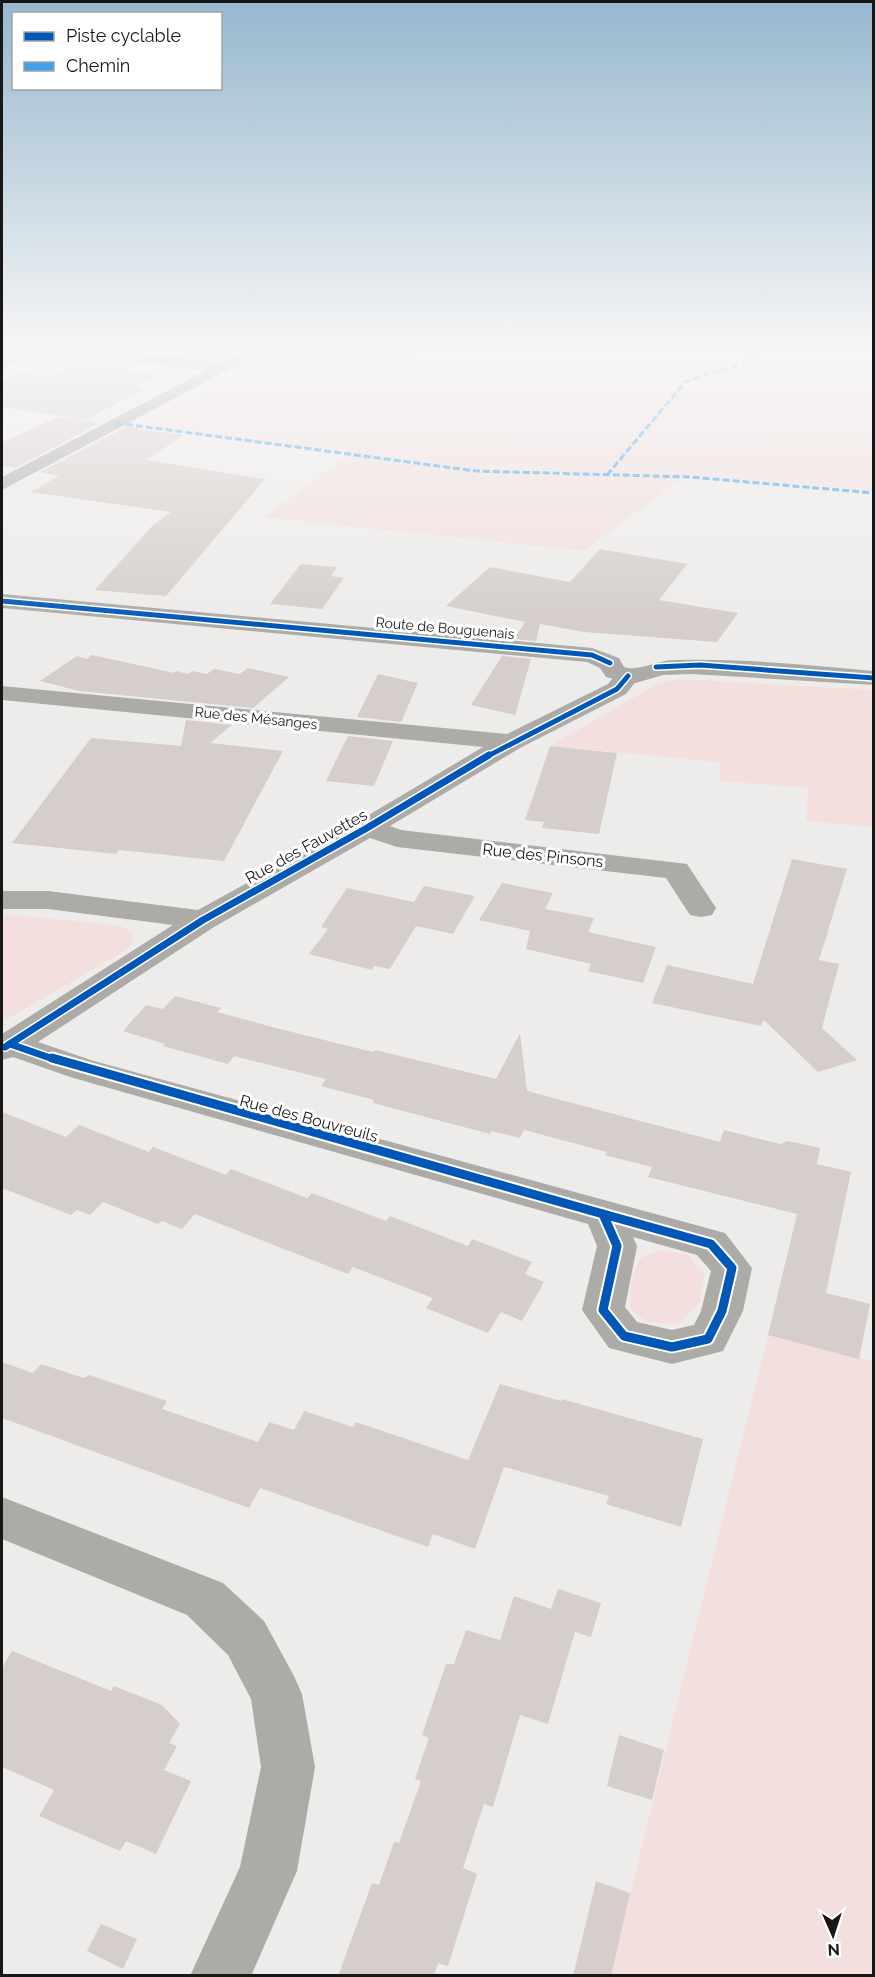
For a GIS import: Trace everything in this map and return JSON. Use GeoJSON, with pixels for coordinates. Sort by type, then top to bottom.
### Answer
{"type":"FeatureCollection","features":[{"type":"Feature","properties":{"kind":"street"},"geometry":{"type":"LineString","coordinates":[[2,484],[85,440]]}},
{"type":"Feature","properties":{"kind":"street","name":"Route de Bouguenais"},"geometry":{"type":"LineString","coordinates":[[2,601],[592,655],[619,669]]}},
{"type":"Feature","properties":{"kind":"street"},"geometry":{"type":"LineString","coordinates":[[619,669],[647,675],[656,667],[700,665],[873,678]]}},
{"type":"Feature","properties":{"kind":"street","name":"Rue des Fauvettes"},"geometry":{"type":"LineString","coordinates":[[6,1046],[203,920],[367,828],[511,742],[617,689],[619,669]]}},
{"type":"Feature","properties":{"kind":"street","name":"Rue des Mésanges"},"geometry":{"type":"LineString","coordinates":[[2,693],[511,742]]}},
{"type":"Feature","properties":{"kind":"street","name":"Rue des Pinsons"},"geometry":{"type":"LineString","coordinates":[[367,828],[397,838],[676,870],[701,908]]}},
{"type":"Feature","properties":{"kind":"street"},"geometry":{"type":"LineString","coordinates":[[2,900],[48,900],[203,920]]}},
{"type":"Feature","properties":{"kind":"street","name":"Rue des Bouvreuils"},"geometry":{"type":"LineString","coordinates":[[6,1046],[603,1213]]}},
{"type":"Feature","properties":{"kind":"street"},"geometry":{"type":"LineString","coordinates":[[2,1518],[205,1599],[246,1638],[276,1694],[288,1767],[267,1871],[220,1976]]}},
{"type":"Feature","properties":{"kind":"shaded area"},"geometry":{"type":"Polygon","coordinates":[[[246,440],[873,440],[873,491],[686,475],[584,551],[264,517],[350,454],[246,440]]]}},
{"type":"Feature","properties":{"kind":"shaded area"},"geometry":{"type":"Polygon","coordinates":[[[679,679],[873,690],[873,827],[806,821],[808,788],[720,781],[720,762],[550,746],[659,683],[679,679]]]}},
{"type":"Feature","properties":{"kind":"shaded area"},"geometry":{"type":"Polygon","coordinates":[[[18,915],[121,926],[131,932],[133,941],[128,949],[2,1022],[2,916],[18,915]]]}},
{"type":"Feature","properties":{"kind":"shaded area"},"geometry":{"type":"Polygon","coordinates":[[[660,1250],[687,1254],[704,1274],[699,1304],[678,1324],[647,1322],[630,1310],[631,1283],[639,1259],[660,1250]]]}},
{"type":"Feature","properties":{"kind":"shaded area"},"geometry":{"type":"Polygon","coordinates":[[[768,1335],[873,1361],[873,1975],[610,1976],[768,1335]]]}},
{"type":"Feature","properties":{"kind":"building"},"geometry":{"type":"Polygon","coordinates":[[[8,440],[67,440],[15,468],[2,466],[2,443],[8,440]]]}},
{"type":"Feature","properties":{"kind":"building"},"geometry":{"type":"Polygon","coordinates":[[[101,440],[176,440],[146,460],[265,479],[166,596],[95,590],[152,526],[171,512],[30,492],[59,476],[40,472],[101,440]]]}},
{"type":"Feature","properties":{"kind":"building"},"geometry":{"type":"Polygon","coordinates":[[[600,549],[687,564],[659,600],[738,613],[717,642],[584,632],[540,624],[536,641],[514,639],[525,622],[446,606],[490,567],[570,582],[600,549]]]}},
{"type":"Feature","properties":{"kind":"building"},"geometry":{"type":"Polygon","coordinates":[[[301,564],[337,567],[331,576],[344,578],[322,609],[270,604],[301,564]]]}},
{"type":"Feature","properties":{"kind":"building"},"geometry":{"type":"Polygon","coordinates":[[[92,655],[174,673],[176,671],[188,674],[192,671],[207,674],[214,669],[240,674],[248,668],[289,677],[253,708],[79,691],[40,681],[77,656],[87,659],[92,655]]]}},
{"type":"Feature","properties":{"kind":"building"},"geometry":{"type":"Polygon","coordinates":[[[502,656],[531,659],[515,715],[471,705],[502,656]]]}},
{"type":"Feature","properties":{"kind":"building"},"geometry":{"type":"Polygon","coordinates":[[[378,674],[418,683],[401,722],[357,717],[378,674]]]}},
{"type":"Feature","properties":{"kind":"building"},"geometry":{"type":"Polygon","coordinates":[[[186,720],[232,725],[210,743],[283,751],[224,861],[119,850],[116,854],[12,843],[91,738],[181,746],[186,720]]]}},
{"type":"Feature","properties":{"kind":"building"},"geometry":{"type":"Polygon","coordinates":[[[348,736],[393,741],[374,786],[326,781],[348,736]]]}},
{"type":"Feature","properties":{"kind":"building"},"geometry":{"type":"Polygon","coordinates":[[[550,746],[617,753],[599,834],[542,828],[544,822],[525,820],[550,746]]]}},
{"type":"Feature","properties":{"kind":"building"},"geometry":{"type":"Polygon","coordinates":[[[792,859],[847,869],[819,960],[839,964],[822,1028],[857,1060],[818,1072],[764,1020],[761,1026],[652,1003],[667,965],[753,984],[792,859]]]}},
{"type":"Feature","properties":{"kind":"building"},"geometry":{"type":"Polygon","coordinates":[[[502,883],[553,893],[545,909],[594,918],[588,932],[656,947],[643,983],[588,971],[591,964],[526,949],[530,931],[479,920],[502,883]]]}},
{"type":"Feature","properties":{"kind":"building"},"geometry":{"type":"Polygon","coordinates":[[[424,886],[475,896],[453,934],[416,926],[390,969],[374,966],[372,970],[309,954],[328,929],[321,927],[347,888],[414,902],[424,886]]]}},
{"type":"Feature","properties":{"kind":"building"},"geometry":{"type":"Polygon","coordinates":[[[175,996],[221,1008],[217,1012],[276,1028],[496,1079],[520,1033],[527,1091],[720,1142],[724,1130],[780,1144],[788,1141],[820,1148],[817,1164],[851,1172],[826,1293],[870,1304],[859,1359],[768,1335],[797,1214],[648,1177],[652,1167],[605,1155],[607,1152],[524,1130],[520,1138],[491,1131],[490,1134],[373,1103],[374,1100],[321,1086],[326,1079],[234,1056],[228,1064],[163,1046],[165,1044],[123,1031],[146,1005],[163,1009],[175,996]]]}},
{"type":"Feature","properties":{"kind":"building"},"geometry":{"type":"Polygon","coordinates":[[[2,1112],[66,1137],[79,1125],[149,1152],[153,1147],[226,1175],[231,1169],[307,1198],[312,1193],[386,1221],[390,1216],[468,1246],[472,1239],[532,1262],[525,1274],[544,1282],[522,1321],[501,1312],[488,1333],[426,1308],[433,1298],[353,1267],[348,1274],[195,1214],[182,1229],[162,1221],[158,1224],[103,1202],[90,1215],[77,1210],[71,1215],[2,1188],[2,1112]]]}},
{"type":"Feature","properties":{"kind":"building"},"geometry":{"type":"Polygon","coordinates":[[[2,1362],[33,1373],[41,1364],[84,1378],[89,1375],[167,1401],[162,1409],[258,1442],[269,1422],[294,1430],[304,1411],[353,1427],[356,1422],[468,1460],[500,1384],[703,1439],[681,1527],[606,1504],[609,1496],[504,1467],[475,1549],[433,1534],[428,1547],[260,1488],[249,1508],[2,1418],[2,1362]]]}},
{"type":"Feature","properties":{"kind":"building"},"geometry":{"type":"Polygon","coordinates":[[[558,1589],[601,1603],[591,1637],[575,1632],[548,1724],[520,1715],[493,1807],[484,1804],[463,1868],[477,1874],[448,1966],[438,1963],[434,1976],[338,1976],[372,1883],[379,1885],[394,1842],[399,1843],[421,1781],[415,1779],[429,1738],[422,1735],[446,1664],[454,1664],[466,1630],[500,1640],[514,1596],[551,1609],[558,1589]]]}},
{"type":"Feature","properties":{"kind":"building"},"geometry":{"type":"Polygon","coordinates":[[[12,1651],[111,1691],[114,1686],[162,1705],[180,1724],[169,1743],[177,1746],[164,1770],[191,1781],[156,1854],[126,1841],[120,1851],[39,1816],[54,1790],[2,1767],[2,1668],[12,1651]]]}},
{"type":"Feature","properties":{"kind":"building"},"geometry":{"type":"Polygon","coordinates":[[[619,1735],[664,1750],[652,1800],[607,1786],[619,1735]]]}},
{"type":"Feature","properties":{"kind":"building"},"geometry":{"type":"Polygon","coordinates":[[[596,1881],[630,1893],[611,1976],[573,1976],[596,1881]]]}},
{"type":"Feature","properties":{"kind":"building"},"geometry":{"type":"Polygon","coordinates":[[[101,1924],[137,1939],[123,1969],[87,1951],[101,1924]]]}},
{"type":"Feature","properties":{"kind":"marked path"},"geometry":{"type":"LineString","coordinates":[[245,440],[476,471],[690,477],[874,493]]}},
{"type":"Feature","properties":{"kind":"marked path"},"geometry":{"type":"LineString","coordinates":[[607,475],[636,440]]}},
{"type":"Feature","properties":{"kind":"cycle path"},"geometry":{"type":"LineString","coordinates":[[2,601],[592,655],[610,663]]}},
{"type":"Feature","properties":{"kind":"cycle path"},"geometry":{"type":"LineString","coordinates":[[656,667],[700,665],[874,678]]}},
{"type":"Feature","properties":{"kind":"cycle path"},"geometry":{"type":"LineString","coordinates":[[5,1047],[203,920],[367,828],[511,742],[617,689],[628,676]]}},
{"type":"Feature","properties":{"kind":"cycle path"},"geometry":{"type":"LineString","coordinates":[[10,1044],[82,1069],[711,1244],[732,1268],[722,1311],[708,1339],[672,1347],[624,1336],[603,1310],[611,1283],[617,1246],[603,1213]]}}]}
